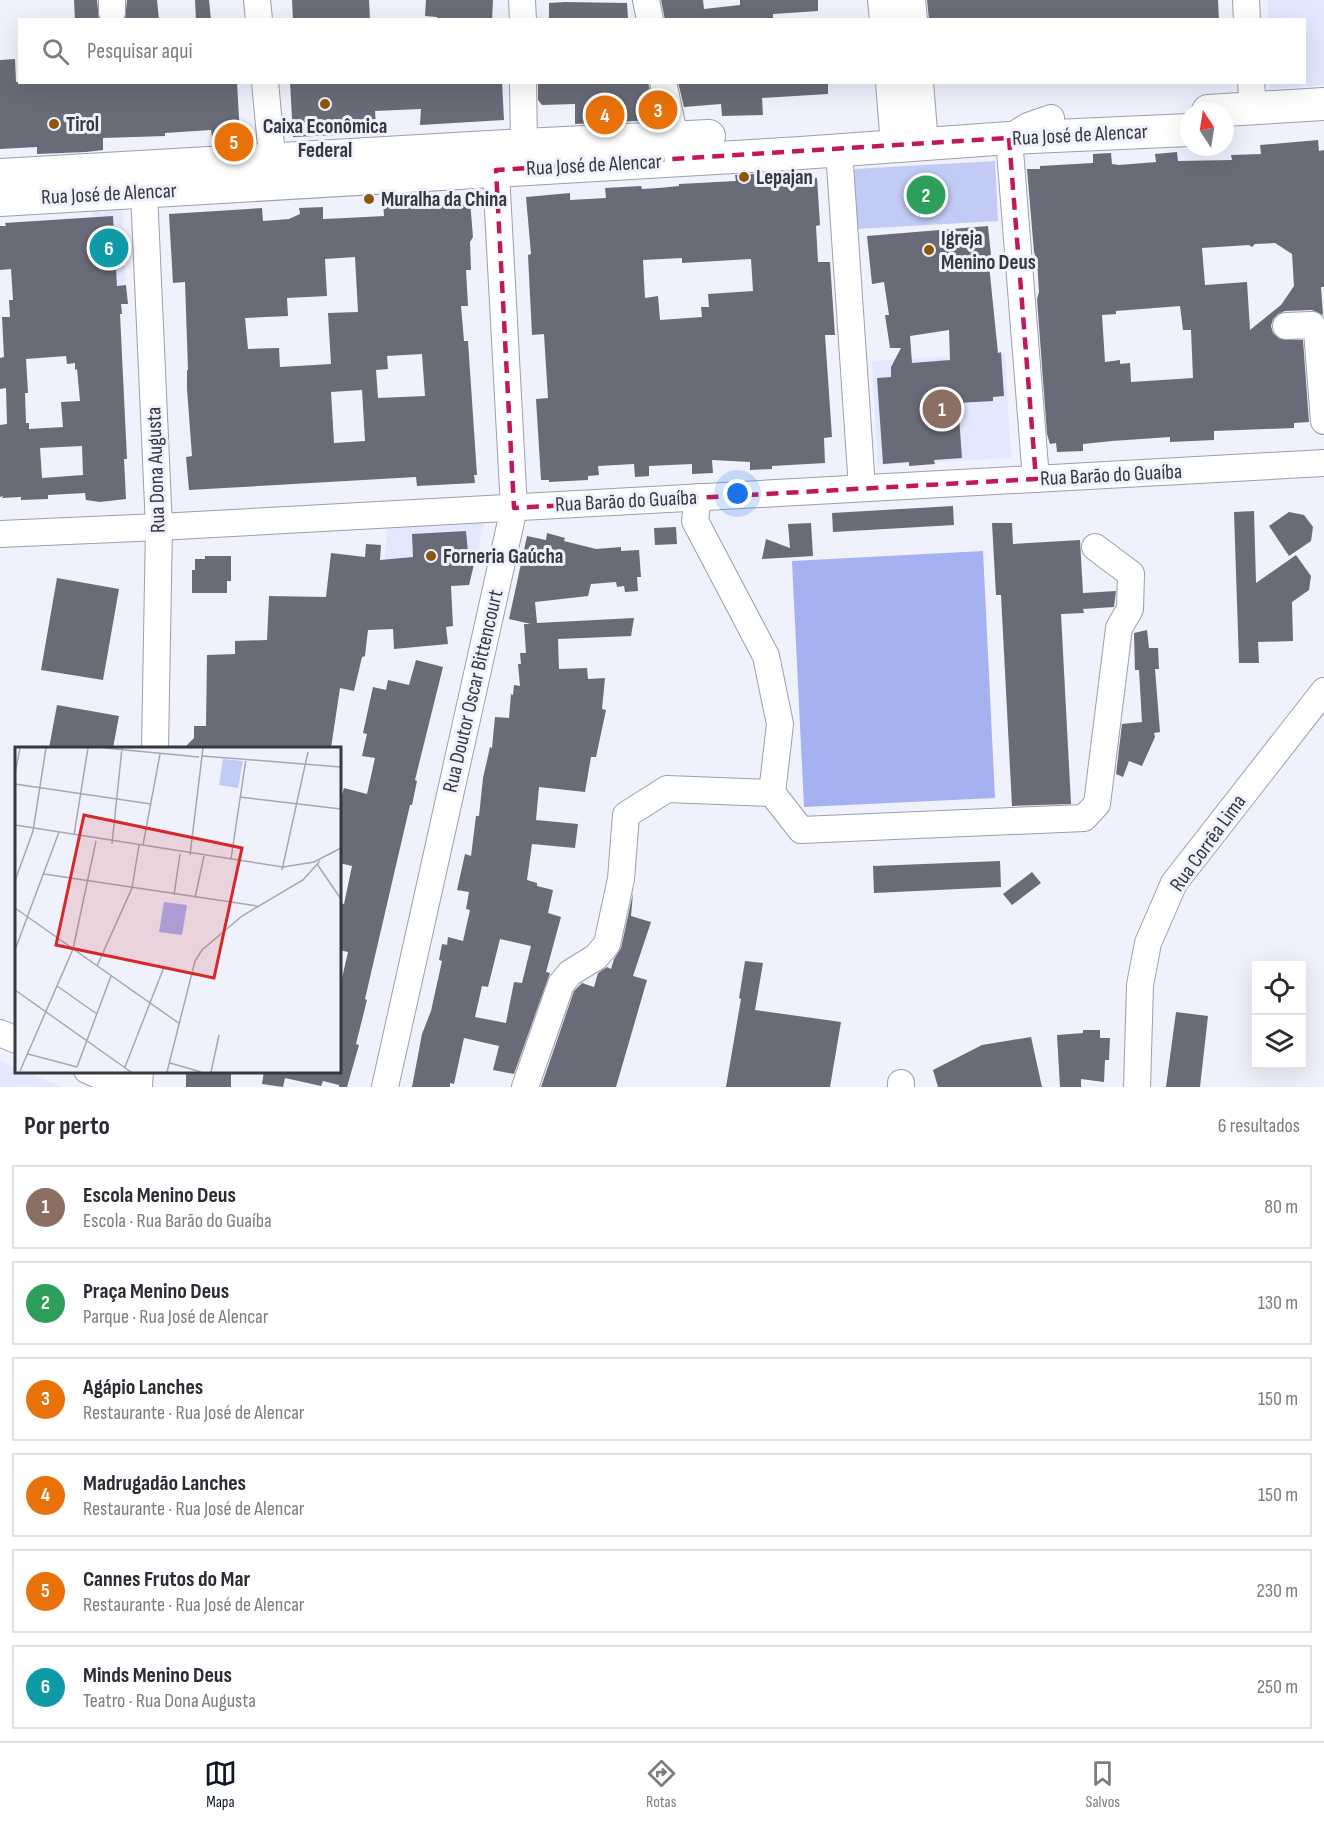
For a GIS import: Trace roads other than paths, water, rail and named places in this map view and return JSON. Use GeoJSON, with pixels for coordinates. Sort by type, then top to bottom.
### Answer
{"type":"FeatureCollection","features":[{"type":"Feature","properties":{"kind":"main road"},"geometry":{"type":"LineString","coordinates":[[884,0],[886,18]]}},
{"type":"Feature","properties":{"kind":"main road"},"geometry":{"type":"LineString","coordinates":[[909,0],[911,18]]}},
{"type":"Feature","properties":{"kind":"main road"},"geometry":{"type":"LineString","coordinates":[[892,84],[909,136]]}},
{"type":"Feature","properties":{"kind":"main road"},"geometry":{"type":"LineString","coordinates":[[909,136],[917,84]]}},
{"type":"Feature","properties":{"kind":"main road"},"geometry":{"type":"LineString","coordinates":[[1233,102],[1252,95],[1324,104]]}},
{"type":"Feature","properties":{"kind":"main road"},"geometry":{"type":"LineString","coordinates":[[1234,113],[1252,95]]}},
{"type":"Feature","properties":{"kind":"main road"},"geometry":{"type":"LineString","coordinates":[[1252,95],[1289,125]]}},
{"type":"Feature","properties":{"kind":"main road","name":"Rua José de Alencar"},"geometry":{"type":"LineString","coordinates":[[505,154],[839,150],[909,136],[1051,118],[1180,112]]}},
{"type":"Feature","properties":{"kind":"main road"},"geometry":{"type":"LineString","coordinates":[[1234,128],[1324,123]]}},
{"type":"Feature","properties":{"kind":"main road","name":"Rua José de Alencar"},"geometry":{"type":"LineString","coordinates":[[0,175],[274,172],[675,138],[909,136],[1009,138],[1180,130]]}},
{"type":"Feature","properties":{"kind":"main road","name":"Rua José de Alencar"},"geometry":{"type":"LineString","coordinates":[[0,200],[144,192],[274,172]]}},
{"type":"Feature","properties":{"kind":"street"},"geometry":{"type":"LineString","coordinates":[[257,0],[259,18]]}},
{"type":"Feature","properties":{"kind":"street"},"geometry":{"type":"LineString","coordinates":[[522,0],[522,18]]}},
{"type":"Feature","properties":{"kind":"street"},"geometry":{"type":"LineString","coordinates":[[646,0],[650,18]]}},
{"type":"Feature","properties":{"kind":"street"},"geometry":{"type":"LineString","coordinates":[[1246,0],[1247,18]]}},
{"type":"Feature","properties":{"kind":"street"},"geometry":{"type":"LineString","coordinates":[[265,84],[274,172]]}},
{"type":"Feature","properties":{"kind":"street","name":"Rua Doutor Oscar Bittencourt"},"geometry":{"type":"LineString","coordinates":[[385,1087],[514,508],[505,154],[522,84]]}},
{"type":"Feature","properties":{"kind":"street"},"geometry":{"type":"LineString","coordinates":[[663,84],[675,138]]}},
{"type":"Feature","properties":{"kind":"street"},"geometry":{"type":"LineString","coordinates":[[1036,479],[1009,138],[1028,126],[1051,118]]}},
{"type":"Feature","properties":{"kind":"street"},"geometry":{"type":"LineString","coordinates":[[839,150],[862,488]]}},
{"type":"Feature","properties":{"kind":"street","name":"Rua Dona Augusta"},"geometry":{"type":"LineString","coordinates":[[144,192],[159,527],[155,747]]}},
{"type":"Feature","properties":{"kind":"street"},"geometry":{"type":"LineString","coordinates":[[1286,326],[1312,325],[1317,331],[1324,421]]}},
{"type":"Feature","properties":{"kind":"street","name":"Rua Barão do Guaíba"},"geometry":{"type":"LineString","coordinates":[[0,534],[1324,463]]}},
{"type":"Feature","properties":{"kind":"street"},"geometry":{"type":"LineString","coordinates":[[698,497],[695,521],[766,656],[780,724],[772,793],[801,830],[1084,818],[1097,804],[1119,628],[1130,609],[1131,574],[1095,547]]}},
{"type":"Feature","properties":{"kind":"street","name":"Rua Corrêa Lima"},"geometry":{"type":"LineString","coordinates":[[1137,1087],[1140,985],[1148,943],[1174,883],[1324,692]]}},
{"type":"Feature","properties":{"kind":"street"},"geometry":{"type":"LineString","coordinates":[[525,1087],[561,984],[570,973],[596,957],[607,944],[621,879],[626,815],[667,789],[772,793]]}},
{"type":"Feature","properties":{"kind":"street"},"geometry":{"type":"LineString","coordinates":[[0,1033],[15,1040]]}},
{"type":"Feature","properties":{"kind":"street"},"geometry":{"type":"LineString","coordinates":[[89,1072],[126,1087]]}},
{"type":"Feature","properties":{"kind":"street"},"geometry":{"type":"LineString","coordinates":[[139,1087],[140,1072]]}},
{"type":"Feature","properties":{"kind":"place","name":"Caixa Econômica Federal"},"geometry":{"type":"Point","coordinates":[325,104]}},
{"type":"Feature","properties":{"kind":"place","name":"Agápio Lanches"},"geometry":{"type":"Point","coordinates":[658,110]}},
{"type":"Feature","properties":{"kind":"place","name":"Madrugadão Lanches"},"geometry":{"type":"Point","coordinates":[605,115]}},
{"type":"Feature","properties":{"kind":"place","name":"Tirol"},"geometry":{"type":"Point","coordinates":[54,124]}},
{"type":"Feature","properties":{"kind":"place","name":"Cannes Frutos do Mar"},"geometry":{"type":"Point","coordinates":[234,142]}},
{"type":"Feature","properties":{"kind":"place","name":"Lepajan"},"geometry":{"type":"Point","coordinates":[744,177]}},
{"type":"Feature","properties":{"kind":"place","name":"Praça Menino Deus"},"geometry":{"type":"Point","coordinates":[926,195]}},
{"type":"Feature","properties":{"kind":"place","name":"Muralha da China"},"geometry":{"type":"Point","coordinates":[369,199]}},
{"type":"Feature","properties":{"kind":"place","name":"Minds Menino Deus"},"geometry":{"type":"Point","coordinates":[109,248]}},
{"type":"Feature","properties":{"kind":"place","name":"Igreja Menino Deus"},"geometry":{"type":"Point","coordinates":[929,250]}},
{"type":"Feature","properties":{"kind":"place","name":"Escola Menino Deus"},"geometry":{"type":"Point","coordinates":[942,409]}},
{"type":"Feature","properties":{"kind":"place","name":"Forneria Gaúcha"},"geometry":{"type":"Point","coordinates":[431,556]}}]}
